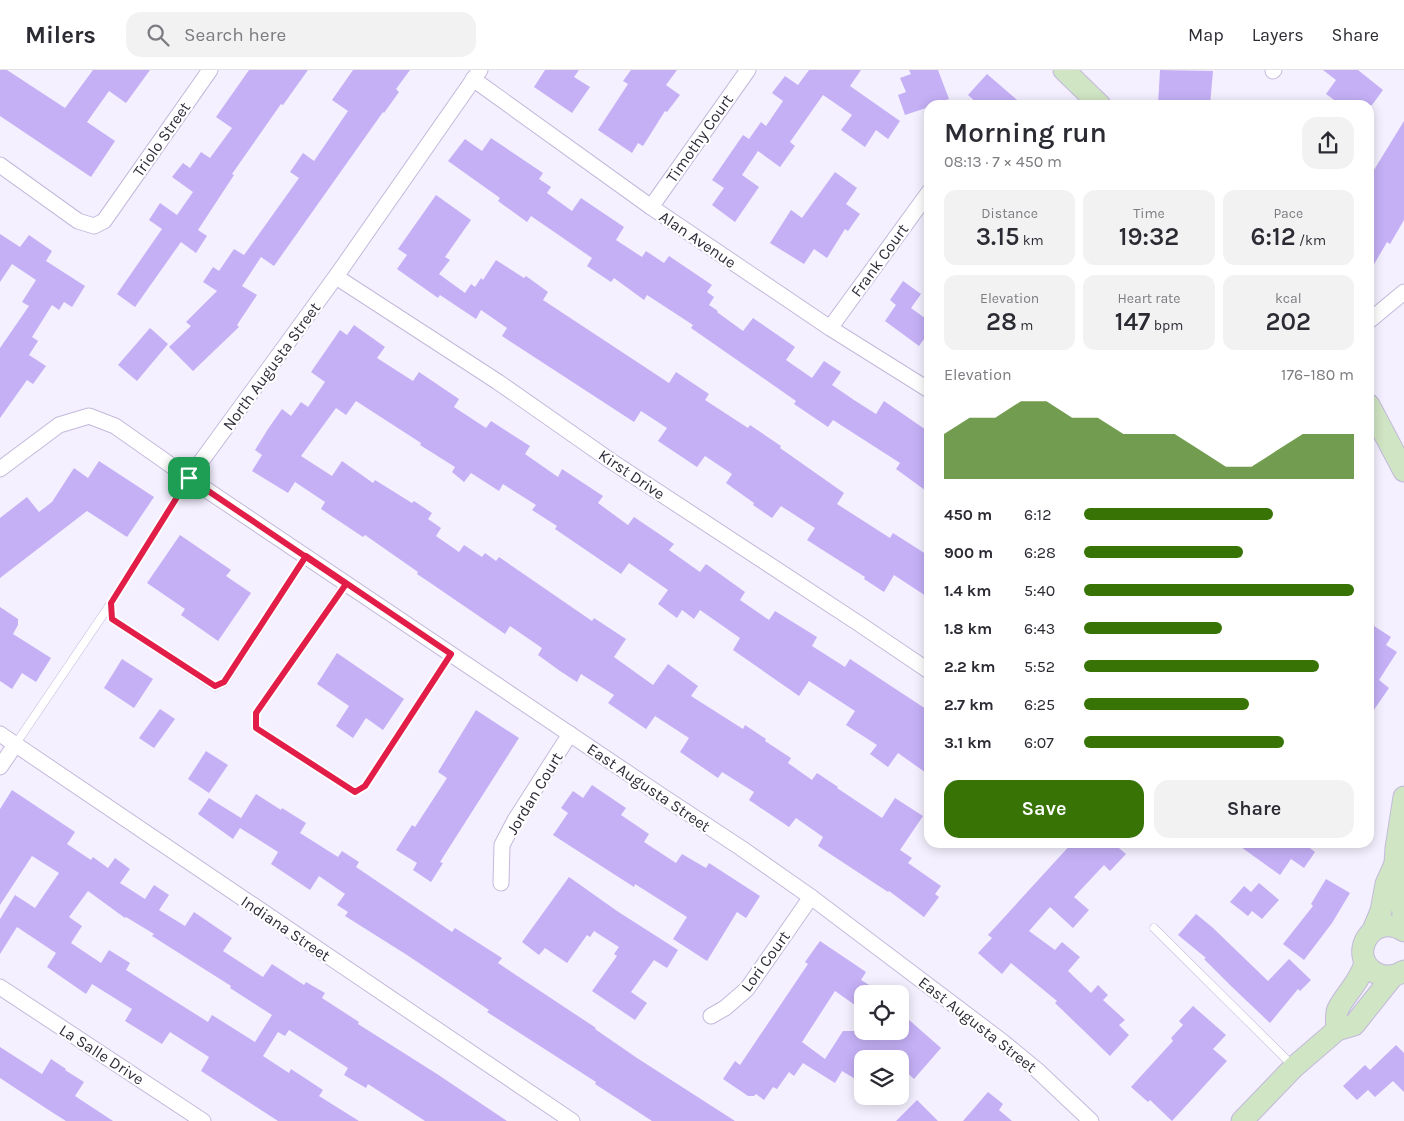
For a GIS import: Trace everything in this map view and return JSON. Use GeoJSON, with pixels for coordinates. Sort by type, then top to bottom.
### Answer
{"type":"FeatureCollection","features":[{"type":"Feature","properties":{"kind":"street","name":"Triolo Street"},"geometry":{"type":"LineString","coordinates":[[0,165],[78,220],[94,226],[104,221],[210,70]]}},
{"type":"Feature","properties":{"kind":"street","name":"Timothy Court"},"geometry":{"type":"LineString","coordinates":[[650,206],[748,70]]}},
{"type":"Feature","properties":{"kind":"street"},"geometry":{"type":"LineString","coordinates":[[1064,70],[1095,100]]}},
{"type":"Feature","properties":{"kind":"street","name":"Alan Avenue"},"geometry":{"type":"LineString","coordinates":[[476,75],[650,206],[830,328],[924,387]]}},
{"type":"Feature","properties":{"kind":"street","name":"North Augusta Street"},"geometry":{"type":"LineString","coordinates":[[189,478],[337,275],[476,75]]}},
{"type":"Feature","properties":{"kind":"street","name":"Frank Court"},"geometry":{"type":"LineString","coordinates":[[830,328],[924,199]]}},
{"type":"Feature","properties":{"kind":"street","name":"Kirst Drive"},"geometry":{"type":"LineString","coordinates":[[337,275],[341,280],[498,382],[611,460],[924,668]]}},
{"type":"Feature","properties":{"kind":"street"},"geometry":{"type":"LineString","coordinates":[[1374,317],[1404,292]]}},
{"type":"Feature","properties":{"kind":"street"},"geometry":{"type":"LineString","coordinates":[[1374,414],[1404,471]]}},
{"type":"Feature","properties":{"kind":"street"},"geometry":{"type":"LineString","coordinates":[[0,469],[59,425],[89,416],[115,426],[189,478]]}},
{"type":"Feature","properties":{"kind":"street","name":"East Augusta Street"},"geometry":{"type":"LineString","coordinates":[[189,478],[811,896],[1017,1053],[1038,1070],[1091,1121]]}},
{"type":"Feature","properties":{"kind":"street","name":"Indiana Street"},"geometry":{"type":"LineString","coordinates":[[0,734],[572,1121]]}},
{"type":"Feature","properties":{"kind":"street","name":"Jordan Court"},"geometry":{"type":"LineString","coordinates":[[501,883],[502,845],[570,734]]}},
{"type":"Feature","properties":{"kind":"street"},"geometry":{"type":"LineString","coordinates":[[0,768],[15,744]]}},
{"type":"Feature","properties":{"kind":"street"},"geometry":{"type":"LineString","coordinates":[[1404,797],[1395,864],[1400,884],[1404,924]]}},
{"type":"Feature","properties":{"kind":"street"},"geometry":{"type":"LineString","coordinates":[[1337,1030],[1337,1011],[1362,974],[1365,963],[1362,951],[1363,943],[1373,930],[1381,912],[1386,884],[1395,864]]}},
{"type":"Feature","properties":{"kind":"street","name":"Lori Court"},"geometry":{"type":"LineString","coordinates":[[711,1016],[725,1008],[747,989],[811,896]]}},
{"type":"Feature","properties":{"kind":"street"},"geometry":{"type":"LineString","coordinates":[[1373,930],[1389,925],[1404,931]]}},
{"type":"Feature","properties":{"kind":"street"},"geometry":{"type":"LineString","coordinates":[[1365,963],[1379,975],[1399,973]]}},
{"type":"Feature","properties":{"kind":"street"},"geometry":{"type":"LineString","coordinates":[[1242,1121],[1294,1068],[1337,1030],[1354,1025],[1399,973]]}},
{"type":"Feature","properties":{"kind":"street","name":"La Salle Drive"},"geometry":{"type":"LineString","coordinates":[[0,987],[203,1121]]}},
{"type":"Feature","properties":{"kind":"lane"},"geometry":{"type":"LineString","coordinates":[[15,744],[111,603],[189,478]]}},
{"type":"Feature","properties":{"kind":"lane"},"geometry":{"type":"LineString","coordinates":[[111,603],[112,619],[215,686],[224,682],[306,556]]}},
{"type":"Feature","properties":{"kind":"lane"},"geometry":{"type":"LineString","coordinates":[[346,584],[256,713],[256,728],[355,792],[365,786],[451,654]]}},
{"type":"Feature","properties":{"kind":"lane"},"geometry":{"type":"LineString","coordinates":[[1154,928],[1294,1068]]}},
{"type":"Feature","properties":{"kind":"building"},"geometry":{"type":"Polygon","coordinates":[[[0,70],[7,70],[65,108],[93,70],[150,70],[126,103],[109,91],[87,122],[115,141],[91,177],[0,116],[0,70]]]}},
{"type":"Feature","properties":{"kind":"building"},"geometry":{"type":"Polygon","coordinates":[[[249,70],[308,70],[283,105],[281,104],[232,174],[234,175],[198,230],[207,236],[196,253],[181,242],[135,307],[117,294],[162,229],[149,220],[160,203],[177,215],[193,192],[172,177],[183,163],[190,168],[201,152],[210,158],[232,128],[216,117],[249,70]]]}},
{"type":"Feature","properties":{"kind":"building"},"geometry":{"type":"Polygon","coordinates":[[[353,70],[410,70],[396,89],[399,92],[274,266],[261,257],[242,286],[257,295],[237,325],[239,327],[193,371],[169,347],[191,326],[186,322],[217,291],[203,282],[213,267],[219,271],[234,249],[244,255],[299,178],[290,172],[303,153],[314,161],[348,111],[332,100],[353,70]]]}},
{"type":"Feature","properties":{"kind":"building"},"geometry":{"type":"Polygon","coordinates":[[[545,70],[579,70],[574,77],[590,87],[572,113],[534,87],[545,70]]]}},
{"type":"Feature","properties":{"kind":"building"},"geometry":{"type":"Polygon","coordinates":[[[631,70],[677,70],[666,85],[680,95],[667,112],[665,111],[643,146],[638,143],[632,153],[598,130],[628,84],[623,81],[631,70]]]}},
{"type":"Feature","properties":{"kind":"building"},"geometry":{"type":"Polygon","coordinates":[[[809,70],[861,70],[850,86],[900,121],[888,139],[876,130],[865,147],[841,130],[852,115],[823,95],[790,142],[795,146],[780,167],[758,151],[742,175],[759,187],[735,222],[712,205],[724,188],[712,180],[743,135],[749,139],[761,122],[766,126],[783,101],[772,93],[785,76],[798,85],[809,70]]]}},
{"type":"Feature","properties":{"kind":"building"},"geometry":{"type":"Polygon","coordinates":[[[909,70],[938,70],[949,99],[924,100],[924,109],[905,115],[898,95],[906,92],[900,78],[911,74],[909,70]]]}},
{"type":"Feature","properties":{"kind":"building"},"geometry":{"type":"Polygon","coordinates":[[[1160,70],[1213,71],[1210,100],[1158,100],[1160,70]]]}},
{"type":"Feature","properties":{"kind":"building"},"geometry":{"type":"Polygon","coordinates":[[[1323,70],[1358,70],[1383,90],[1374,102],[1374,100],[1334,100],[1326,94],[1336,80],[1323,70]]]}},
{"type":"Feature","properties":{"kind":"building"},"geometry":{"type":"Polygon","coordinates":[[[987,74],[1017,100],[974,100],[968,95],[987,74]]]}},
{"type":"Feature","properties":{"kind":"building"},"geometry":{"type":"Polygon","coordinates":[[[1404,121],[1404,220],[1390,244],[1387,242],[1374,264],[1374,170],[1404,121]]]}},
{"type":"Feature","properties":{"kind":"building"},"geometry":{"type":"Polygon","coordinates":[[[491,138],[543,173],[539,179],[551,187],[547,193],[572,211],[581,198],[624,227],[616,240],[642,257],[646,251],[664,263],[669,256],[712,285],[707,292],[714,297],[709,305],[743,331],[753,318],[795,347],[786,360],[812,378],[824,361],[841,372],[832,385],[854,400],[876,414],[884,401],[924,429],[924,489],[896,469],[900,463],[833,420],[828,427],[794,404],[796,401],[691,328],[693,325],[647,295],[644,300],[614,278],[611,282],[587,266],[592,258],[531,216],[527,222],[498,201],[500,198],[448,161],[465,139],[482,151],[491,138]]]}},
{"type":"Feature","properties":{"kind":"building"},"geometry":{"type":"Polygon","coordinates":[[[835,172],[857,188],[846,204],[860,214],[848,231],[845,229],[827,258],[814,249],[804,264],[770,243],[791,210],[802,218],[835,172]]]}},
{"type":"Feature","properties":{"kind":"building"},"geometry":{"type":"Polygon","coordinates":[[[436,195],[471,220],[445,257],[450,260],[439,274],[465,293],[471,284],[475,287],[481,278],[483,280],[496,260],[524,278],[526,276],[548,292],[543,300],[669,383],[676,372],[709,394],[705,400],[748,428],[750,425],[844,493],[837,504],[890,538],[893,533],[924,553],[924,595],[894,575],[884,592],[864,579],[865,577],[807,540],[815,528],[781,506],[772,518],[726,483],[732,474],[705,456],[697,467],[658,441],[667,428],[641,411],[634,422],[502,336],[507,328],[481,310],[476,319],[440,295],[438,298],[397,269],[407,255],[398,249],[436,195]]]}},
{"type":"Feature","properties":{"kind":"building"},"geometry":{"type":"Polygon","coordinates":[[[0,234],[20,247],[29,235],[52,251],[46,261],[85,286],[72,307],[64,302],[59,310],[52,305],[32,337],[38,341],[29,355],[46,366],[33,384],[27,380],[0,418],[0,348],[29,306],[22,302],[36,280],[12,264],[0,282],[0,234]]]}},
{"type":"Feature","properties":{"kind":"building"},"geometry":{"type":"Polygon","coordinates":[[[903,281],[921,294],[911,308],[924,317],[924,339],[919,346],[885,321],[896,305],[890,300],[903,281]]]}},
{"type":"Feature","properties":{"kind":"building"},"geometry":{"type":"Polygon","coordinates":[[[354,325],[385,347],[377,358],[413,381],[419,372],[459,399],[454,407],[486,428],[491,421],[530,446],[525,454],[558,477],[562,469],[603,496],[598,503],[628,525],[634,517],[674,544],[669,550],[700,572],[706,564],[745,592],[740,600],[769,620],[775,611],[817,637],[812,646],[845,667],[850,659],[924,708],[924,771],[898,753],[888,767],[870,754],[877,745],[846,725],[855,711],[809,681],[799,696],[733,650],[740,638],[700,610],[694,619],[682,610],[677,618],[658,604],[668,590],[629,563],[621,574],[555,529],[557,526],[532,510],[536,505],[503,484],[499,491],[471,473],[464,482],[452,472],[455,467],[356,401],[346,415],[336,408],[301,456],[332,476],[342,461],[373,483],[375,480],[412,503],[414,501],[432,513],[428,519],[441,528],[436,536],[459,552],[464,545],[482,557],[485,553],[496,561],[499,557],[592,621],[594,618],[626,639],[614,657],[653,685],[668,664],[698,686],[691,696],[743,729],[745,725],[766,739],[765,741],[791,758],[788,763],[812,780],[817,773],[882,818],[895,798],[923,816],[900,850],[912,858],[908,863],[941,886],[935,894],[939,897],[924,917],[889,891],[818,846],[823,837],[796,818],[789,827],[749,800],[754,792],[722,772],[718,778],[680,752],[689,738],[655,716],[646,729],[608,703],[614,695],[581,674],[577,682],[560,671],[538,655],[542,648],[510,626],[505,634],[417,574],[418,572],[365,535],[363,537],[321,509],[325,502],[295,482],[288,493],[252,471],[262,455],[255,450],[268,429],[282,409],[291,416],[301,402],[308,407],[325,382],[311,372],[340,330],[347,335],[354,325]]]}},
{"type":"Feature","properties":{"kind":"building"},"geometry":{"type":"Polygon","coordinates":[[[150,328],[168,344],[137,381],[118,365],[150,328]]]}},
{"type":"Feature","properties":{"kind":"building"},"geometry":{"type":"Polygon","coordinates":[[[99,461],[154,497],[127,537],[87,511],[0,578],[0,518],[27,497],[39,512],[52,502],[74,468],[88,478],[99,461]]]}},
{"type":"Feature","properties":{"kind":"building"},"geometry":{"type":"Polygon","coordinates":[[[180,535],[231,570],[226,576],[251,593],[218,641],[181,615],[185,609],[147,583],[180,535]]]}},
{"type":"Feature","properties":{"kind":"building"},"geometry":{"type":"Polygon","coordinates":[[[0,607],[18,619],[18,625],[13,634],[51,658],[36,682],[22,673],[12,689],[0,681],[0,607]]]}},
{"type":"Feature","properties":{"kind":"building"},"geometry":{"type":"Polygon","coordinates":[[[1374,626],[1391,637],[1386,645],[1397,652],[1379,680],[1389,688],[1374,710],[1374,626]]]}},
{"type":"Feature","properties":{"kind":"building"},"geometry":{"type":"Polygon","coordinates":[[[337,653],[404,699],[383,730],[366,718],[353,738],[336,726],[349,706],[317,684],[337,653]]]}},
{"type":"Feature","properties":{"kind":"building"},"geometry":{"type":"Polygon","coordinates":[[[122,659],[153,679],[134,708],[104,688],[122,659]]]}},
{"type":"Feature","properties":{"kind":"building"},"geometry":{"type":"Polygon","coordinates":[[[160,709],[175,719],[154,748],[139,738],[160,709]]]}},
{"type":"Feature","properties":{"kind":"building"},"geometry":{"type":"Polygon","coordinates":[[[476,710],[519,738],[440,862],[443,863],[431,882],[413,870],[417,863],[396,850],[412,825],[415,827],[447,778],[438,772],[476,710]]]}},
{"type":"Feature","properties":{"kind":"building"},"geometry":{"type":"Polygon","coordinates":[[[206,751],[228,765],[209,793],[188,779],[206,751]]]}},
{"type":"Feature","properties":{"kind":"building"},"geometry":{"type":"Polygon","coordinates":[[[592,785],[626,808],[621,815],[649,834],[644,842],[676,863],[682,854],[706,868],[709,863],[760,896],[746,918],[737,912],[707,961],[673,939],[687,917],[635,884],[634,887],[553,835],[568,813],[561,808],[573,791],[583,798],[592,785]]]}},
{"type":"Feature","properties":{"kind":"building"},"geometry":{"type":"Polygon","coordinates":[[[12,790],[75,832],[67,844],[91,860],[93,857],[108,868],[115,858],[130,869],[120,883],[145,899],[154,885],[169,895],[159,910],[185,926],[194,912],[232,938],[223,951],[263,977],[272,964],[304,985],[306,982],[325,993],[322,998],[359,1022],[358,1024],[507,1121],[425,1121],[368,1084],[366,1088],[344,1075],[348,1068],[289,1030],[285,1036],[278,1032],[263,1056],[289,1073],[291,1069],[323,1090],[319,1096],[359,1121],[278,1121],[201,1071],[209,1057],[170,1032],[162,1044],[125,1021],[132,1009],[92,984],[86,994],[47,967],[56,953],[17,927],[0,954],[0,919],[15,895],[35,908],[59,873],[32,856],[0,905],[0,809],[12,790]],[[88,891],[69,917],[82,926],[71,943],[101,963],[109,950],[130,963],[126,970],[208,1022],[212,1015],[255,1042],[272,1015],[230,988],[231,986],[152,936],[154,934],[125,918],[88,891]]]}},
{"type":"Feature","properties":{"kind":"building"},"geometry":{"type":"Polygon","coordinates":[[[256,794],[306,823],[300,833],[338,857],[342,851],[359,862],[356,867],[452,932],[455,928],[502,958],[498,963],[596,1028],[637,1058],[735,1121],[652,1121],[595,1084],[596,1082],[487,1012],[489,1010],[407,955],[345,916],[348,912],[337,905],[345,894],[319,876],[310,890],[271,864],[278,852],[240,828],[233,839],[198,814],[209,798],[241,818],[256,794]]]}},
{"type":"Feature","properties":{"kind":"building"},"geometry":{"type":"Polygon","coordinates":[[[1068,848],[1119,848],[1126,854],[1110,871],[1104,865],[1074,897],[1089,910],[1073,928],[1050,907],[1029,931],[1055,950],[1062,942],[1080,957],[1068,971],[1091,993],[1098,985],[1108,995],[1103,1000],[1125,1020],[1119,1025],[1129,1035],[1110,1056],[1055,1003],[1057,1001],[1011,963],[1002,974],[978,953],[992,938],[988,935],[1068,848]]]}},
{"type":"Feature","properties":{"kind":"building"},"geometry":{"type":"Polygon","coordinates":[[[1242,848],[1310,848],[1315,852],[1304,868],[1291,859],[1280,875],[1242,848]]]}},
{"type":"Feature","properties":{"kind":"building"},"geometry":{"type":"Polygon","coordinates":[[[569,877],[617,911],[678,950],[667,968],[654,960],[631,992],[647,1003],[635,1020],[592,991],[617,956],[614,954],[619,947],[594,931],[590,937],[587,935],[567,963],[545,948],[539,955],[522,942],[569,877]]]}},
{"type":"Feature","properties":{"kind":"building"},"geometry":{"type":"Polygon","coordinates":[[[1326,879],[1350,893],[1332,923],[1304,960],[1283,944],[1313,906],[1311,904],[1326,879]]]}},
{"type":"Feature","properties":{"kind":"building"},"geometry":{"type":"Polygon","coordinates":[[[1259,883],[1279,900],[1262,919],[1252,911],[1248,916],[1230,902],[1244,886],[1251,892],[1259,883]]]}},
{"type":"Feature","properties":{"kind":"building"},"geometry":{"type":"Polygon","coordinates":[[[1196,914],[1268,981],[1289,959],[1311,980],[1300,991],[1298,989],[1270,1023],[1204,959],[1206,958],[1178,935],[1196,914]]]}},
{"type":"Feature","properties":{"kind":"building"},"geometry":{"type":"Polygon","coordinates":[[[820,941],[866,972],[861,980],[869,985],[854,985],[854,1004],[835,991],[802,1042],[825,1059],[843,1031],[854,1031],[854,1040],[909,1040],[909,1020],[941,1048],[914,1079],[909,1074],[909,1050],[854,1050],[854,1078],[842,1071],[835,1083],[803,1063],[794,1076],[789,1072],[777,1089],[773,1087],[764,1100],[756,1094],[748,1096],[723,1079],[735,1061],[740,1065],[808,964],[805,962],[820,941]]]}},
{"type":"Feature","properties":{"kind":"building"},"geometry":{"type":"Polygon","coordinates":[[[1193,1006],[1226,1035],[1213,1049],[1227,1061],[1172,1121],[1150,1100],[1148,1102],[1131,1087],[1173,1041],[1171,1038],[1183,1025],[1179,1021],[1193,1006]]]}},
{"type":"Feature","properties":{"kind":"building"},"geometry":{"type":"Polygon","coordinates":[[[1396,1045],[1404,1053],[1404,1092],[1393,1081],[1375,1097],[1368,1090],[1357,1100],[1343,1086],[1365,1065],[1370,1070],[1396,1045]]]}},
{"type":"Feature","properties":{"kind":"building"},"geometry":{"type":"Polygon","coordinates":[[[0,1047],[42,1074],[51,1059],[84,1082],[75,1096],[113,1121],[66,1121],[47,1109],[0,1078],[0,1047]]]}},
{"type":"Feature","properties":{"kind":"building"},"geometry":{"type":"Polygon","coordinates":[[[988,1092],[1003,1104],[999,1110],[1012,1121],[963,1121],[988,1092]]]}},
{"type":"Feature","properties":{"kind":"building"},"geometry":{"type":"Polygon","coordinates":[[[917,1100],[938,1121],[896,1121],[917,1100]]]}},
{"type":"Feature","properties":{"kind":"route"},"geometry":{"type":"LineString","coordinates":[[189,478],[111,603],[112,619],[215,686],[224,682],[306,556],[451,654],[365,786],[355,792],[256,728],[256,713],[346,584],[189,478]]}}]}
